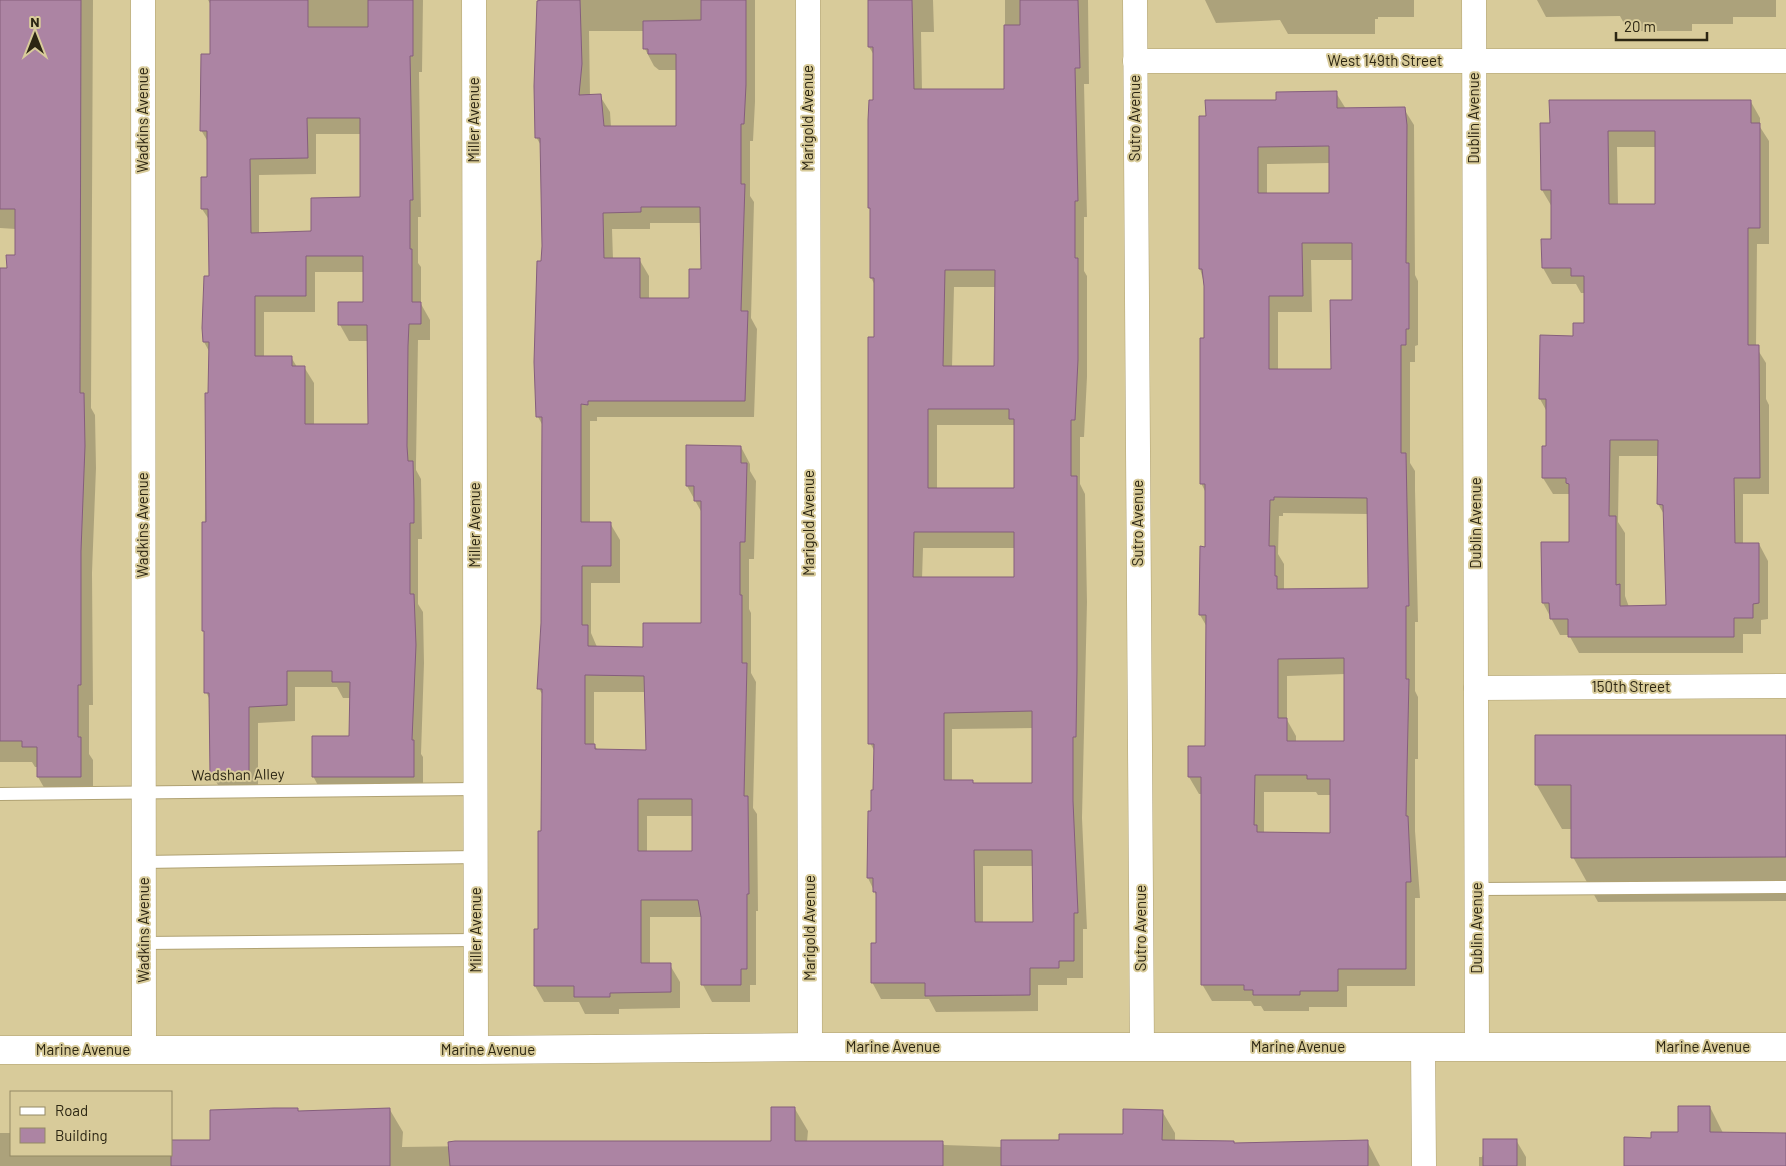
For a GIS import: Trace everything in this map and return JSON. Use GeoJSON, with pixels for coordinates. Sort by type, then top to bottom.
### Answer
{"type":"FeatureCollection","features":[{"type":"Feature","properties":{"kind":"main road","name":"Marine Avenue"},"geometry":{"type":"LineString","coordinates":[[0,1050],[476,1050],[810,1047],[1786,1047]]}},
{"type":"Feature","properties":{"kind":"street","name":"Wadkins Avenue"},"geometry":{"type":"LineString","coordinates":[[144,0],[144,1050]]}},
{"type":"Feature","properties":{"kind":"street","name":"Miller Avenue"},"geometry":{"type":"LineString","coordinates":[[474,0],[476,1050]]}},
{"type":"Feature","properties":{"kind":"street","name":"Marigold Avenue"},"geometry":{"type":"LineString","coordinates":[[808,0],[810,1047]]}},
{"type":"Feature","properties":{"kind":"street","name":"Sutro Avenue"},"geometry":{"type":"LineString","coordinates":[[1135,0],[1142,1047]]}},
{"type":"Feature","properties":{"kind":"street","name":"Dublin Avenue"},"geometry":{"type":"LineString","coordinates":[[1474,0],[1477,1047]]}},
{"type":"Feature","properties":{"kind":"street","name":"West 149th Street"},"geometry":{"type":"LineString","coordinates":[[1135,61],[1786,61]]}},
{"type":"Feature","properties":{"kind":"street","name":"150th Street"},"geometry":{"type":"LineString","coordinates":[[1476,688],[1786,686]]}},
{"type":"Feature","properties":{"kind":"street"},"geometry":{"type":"LineString","coordinates":[[1423,1047],[1424,1166]]}},
{"type":"Feature","properties":{"kind":"lane","name":"Wadshan Alley"},"geometry":{"type":"LineString","coordinates":[[0,794],[476,789]]}},
{"type":"Feature","properties":{"kind":"lane"},"geometry":{"type":"LineString","coordinates":[[144,862],[476,857]]}},
{"type":"Feature","properties":{"kind":"lane"},"geometry":{"type":"LineString","coordinates":[[1476,890],[1786,887]]}},
{"type":"Feature","properties":{"kind":"lane"},"geometry":{"type":"LineString","coordinates":[[144,943],[476,940]]}},
{"type":"Feature","properties":{"kind":"building"},"geometry":{"type":"Polygon","coordinates":[[[0,0],[81,0],[80,393],[84,393],[85,446],[81,551],[81,685],[78,685],[78,737],[81,737],[81,777],[37,777],[37,747],[22,747],[22,741],[0,741],[0,268],[7,268],[6,255],[15,255],[15,209],[0,209],[0,0]]]}},
{"type":"Feature","properties":{"kind":"building"},"geometry":{"type":"Polygon","coordinates":[[[210,0],[308,0],[308,27],[368,27],[368,0],[413,0],[413,56],[410,56],[413,200],[410,200],[410,249],[412,249],[412,302],[421,302],[421,324],[409,324],[408,346],[407,446],[408,461],[413,461],[414,500],[414,523],[410,523],[410,594],[414,594],[416,645],[412,740],[414,740],[414,777],[312,777],[312,736],[349,736],[350,682],[332,682],[332,671],[287,671],[287,705],[249,707],[249,773],[210,774],[209,693],[204,693],[204,631],[202,631],[202,522],[206,522],[205,393],[208,393],[209,342],[203,342],[202,328],[204,276],[209,276],[208,209],[201,209],[201,177],[207,177],[207,131],[200,131],[201,54],[210,54],[210,0]],[[307,118],[308,158],[250,159],[251,233],[311,231],[311,198],[360,197],[360,118],[307,118]],[[306,256],[306,296],[255,296],[255,356],[292,356],[292,366],[305,366],[305,424],[368,424],[367,325],[338,325],[338,302],[363,302],[363,256],[306,256]]]}},
{"type":"Feature","properties":{"kind":"building"},"geometry":{"type":"Polygon","coordinates":[[[580,0],[582,64],[579,95],[601,94],[604,126],[676,126],[676,54],[648,54],[648,49],[643,49],[643,21],[701,20],[701,0],[746,0],[746,85],[744,124],[741,124],[741,184],[745,184],[741,311],[748,311],[745,401],[588,401],[588,405],[581,404],[581,522],[611,522],[611,566],[582,566],[582,625],[588,625],[588,646],[643,647],[643,623],[701,623],[701,501],[694,501],[694,486],[686,486],[686,445],[741,446],[741,463],[747,463],[745,542],[740,542],[740,595],[742,595],[742,663],[747,663],[744,796],[748,796],[749,894],[747,894],[747,969],[741,969],[741,985],[701,985],[701,917],[698,900],[641,900],[641,963],[671,963],[671,992],[610,993],[610,997],[574,997],[574,986],[534,986],[534,929],[538,929],[538,831],[541,831],[542,689],[537,689],[541,623],[542,417],[536,417],[534,362],[537,261],[541,261],[542,246],[540,138],[535,138],[534,86],[537,1],[580,0]],[[641,207],[641,212],[603,213],[604,258],[640,258],[640,298],[689,298],[689,269],[701,269],[700,207],[641,207]],[[585,675],[585,744],[595,744],[595,749],[646,750],[644,676],[585,675]],[[638,799],[638,851],[692,851],[692,799],[638,799]]]}},
{"type":"Feature","properties":{"kind":"building"},"geometry":{"type":"Polygon","coordinates":[[[868,0],[912,0],[914,89],[1004,89],[1004,25],[1020,25],[1020,0],[1078,0],[1080,68],[1075,68],[1078,201],[1075,201],[1075,258],[1078,258],[1078,360],[1075,420],[1071,420],[1071,476],[1077,476],[1077,670],[1076,737],[1073,737],[1073,801],[1078,913],[1074,913],[1074,961],[1059,961],[1059,968],[1030,968],[1030,995],[925,996],[925,983],[871,983],[871,943],[876,943],[876,892],[873,892],[873,878],[867,878],[868,811],[871,811],[871,790],[873,790],[874,744],[868,744],[868,337],[874,337],[874,278],[870,278],[870,208],[868,208],[868,120],[869,100],[873,100],[873,47],[868,47],[868,0]],[[945,270],[943,366],[994,366],[995,270],[945,270]],[[928,409],[928,488],[1014,488],[1014,419],[1009,419],[1009,409],[928,409]],[[914,532],[913,577],[1014,577],[1014,532],[914,532]],[[1032,711],[944,713],[944,780],[973,780],[973,783],[1032,783],[1032,711]],[[974,850],[975,922],[1033,922],[1032,850],[974,850]]]}},
{"type":"Feature","properties":{"kind":"building"},"geometry":{"type":"Polygon","coordinates":[[[1337,91],[1337,108],[1405,107],[1407,125],[1406,263],[1409,263],[1409,329],[1406,329],[1406,345],[1401,345],[1401,453],[1406,453],[1409,606],[1406,606],[1406,679],[1409,679],[1406,816],[1408,816],[1411,882],[1406,882],[1406,969],[1338,969],[1338,991],[1300,991],[1300,995],[1253,995],[1253,990],[1244,990],[1244,985],[1201,985],[1201,777],[1188,777],[1188,746],[1205,746],[1206,615],[1199,615],[1200,546],[1205,547],[1205,484],[1200,484],[1200,338],[1204,338],[1204,286],[1202,269],[1199,269],[1199,116],[1206,116],[1205,100],[1276,100],[1276,92],[1337,91]],[[1329,146],[1258,147],[1258,193],[1329,193],[1329,146]],[[1302,243],[1303,296],[1269,296],[1269,369],[1331,369],[1330,300],[1352,300],[1352,243],[1302,243]],[[1274,497],[1274,500],[1270,500],[1269,546],[1275,546],[1277,589],[1368,588],[1367,498],[1274,497]],[[1344,658],[1278,659],[1278,718],[1287,718],[1287,741],[1344,741],[1344,658]],[[1255,775],[1254,825],[1257,825],[1257,832],[1330,833],[1330,779],[1307,779],[1307,775],[1255,775]]]}},
{"type":"Feature","properties":{"kind":"building"},"geometry":{"type":"Polygon","coordinates":[[[1549,100],[1751,100],[1751,123],[1760,123],[1760,228],[1748,228],[1748,345],[1759,345],[1760,478],[1734,478],[1735,543],[1759,543],[1759,603],[1753,604],[1753,618],[1734,618],[1734,637],[1568,637],[1568,619],[1550,619],[1549,603],[1542,603],[1541,542],[1569,542],[1569,484],[1566,483],[1566,478],[1542,478],[1542,446],[1546,446],[1546,399],[1539,399],[1540,335],[1573,336],[1573,323],[1584,323],[1584,276],[1571,276],[1571,268],[1542,268],[1541,239],[1551,239],[1551,190],[1541,190],[1540,123],[1550,123],[1549,100]],[[1608,131],[1609,204],[1655,204],[1655,131],[1608,131]],[[1610,440],[1609,516],[1616,516],[1616,585],[1620,584],[1620,606],[1666,605],[1663,505],[1657,504],[1658,440],[1610,440]]]}},
{"type":"Feature","properties":{"kind":"building"},"geometry":{"type":"Polygon","coordinates":[[[1535,735],[1786,735],[1786,857],[1571,858],[1571,785],[1535,785],[1535,735]]]}},
{"type":"Feature","properties":{"kind":"building"},"geometry":{"type":"Polygon","coordinates":[[[1678,1106],[1710,1106],[1710,1132],[1786,1133],[1786,1166],[1624,1166],[1624,1137],[1651,1138],[1651,1132],[1678,1132],[1678,1106]]]}},
{"type":"Feature","properties":{"kind":"building"},"geometry":{"type":"Polygon","coordinates":[[[771,1107],[795,1107],[795,1141],[943,1141],[943,1166],[450,1166],[448,1142],[455,1141],[771,1141],[771,1107]]]}},
{"type":"Feature","properties":{"kind":"building"},"geometry":{"type":"Polygon","coordinates":[[[298,1108],[298,1111],[390,1108],[390,1166],[171,1166],[172,1140],[210,1140],[210,1110],[298,1108]]]}},
{"type":"Feature","properties":{"kind":"building"},"geometry":{"type":"Polygon","coordinates":[[[1123,1109],[1163,1110],[1162,1140],[1234,1141],[1234,1143],[1368,1140],[1368,1166],[1001,1166],[1001,1140],[1059,1140],[1059,1134],[1123,1134],[1123,1109]]]}},
{"type":"Feature","properties":{"kind":"building"},"geometry":{"type":"Polygon","coordinates":[[[1483,1139],[1517,1139],[1517,1166],[1483,1166],[1483,1139]]]}}]}
